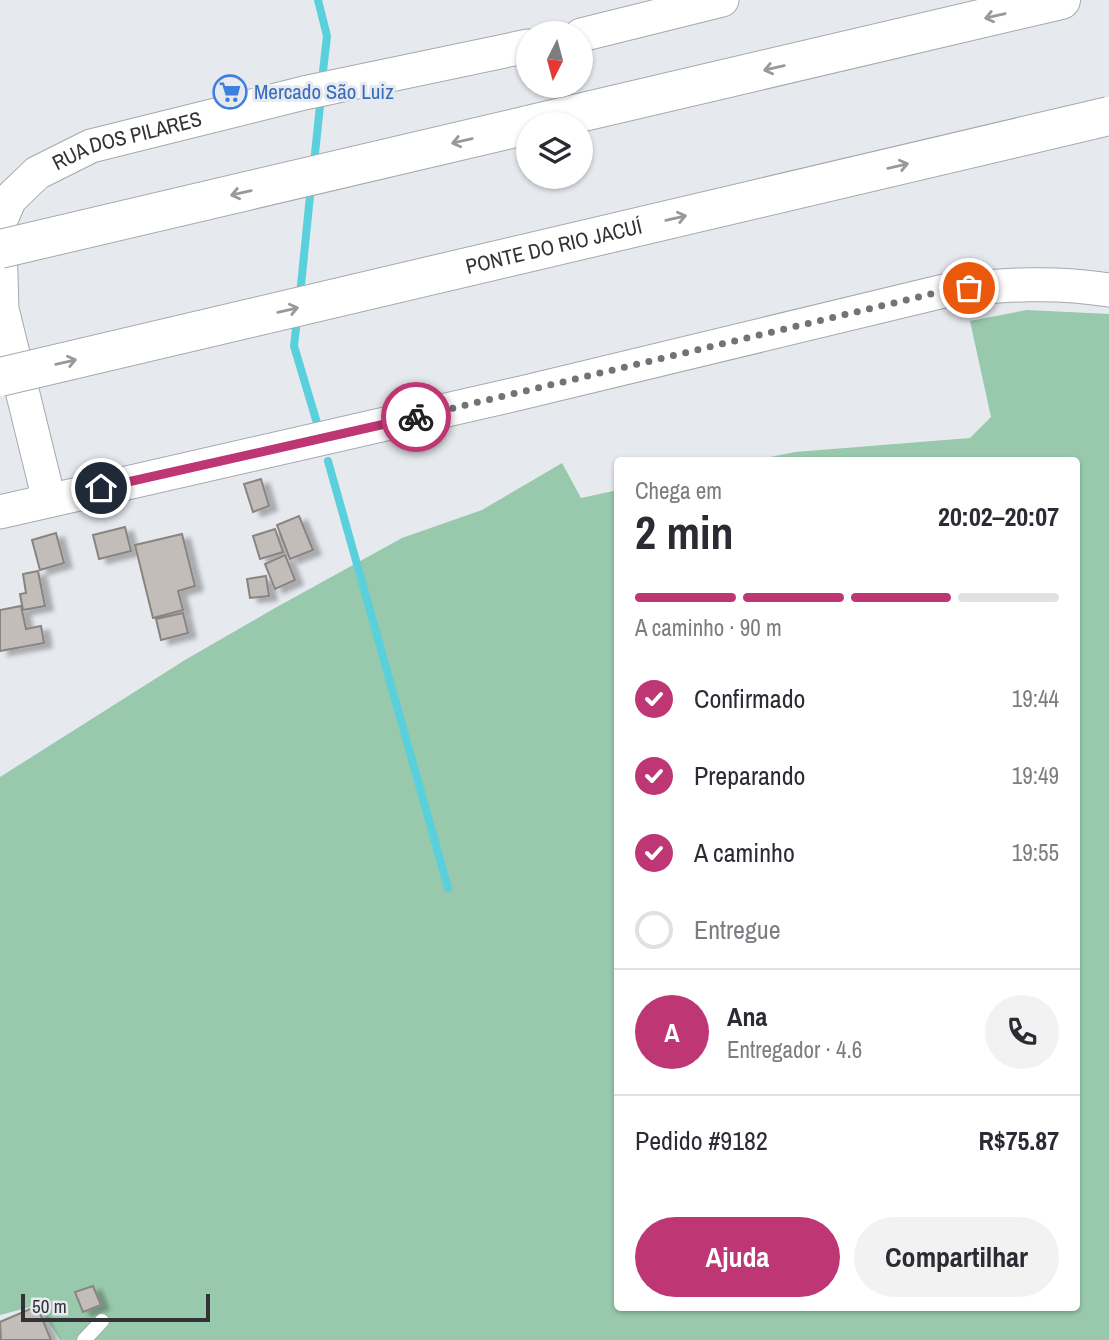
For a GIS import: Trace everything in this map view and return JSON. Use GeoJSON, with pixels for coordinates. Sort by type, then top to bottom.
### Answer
{"type":"FeatureCollection","features":[{"type":"Feature","properties":{"kind":"highway"},"geometry":{"type":"LineString","coordinates":[[585,112],[1061,0]]}},
{"type":"Feature","properties":{"kind":"highway","name":"PONTE DO RIO JACUÍ"},"geometry":{"type":"LineString","coordinates":[[0,377],[1109,116]]}},
{"type":"Feature","properties":{"kind":"highway"},"geometry":{"type":"LineString","coordinates":[[0,249],[516,128]]}},
{"type":"Feature","properties":{"kind":"street"},"geometry":{"type":"LineString","coordinates":[[593,32],[722,0]]}},
{"type":"Feature","properties":{"kind":"street","name":"RUA DOS PILARES"},"geometry":{"type":"LineString","coordinates":[[0,222],[10,199],[37,173],[91,146],[304,93],[516,48]]}},
{"type":"Feature","properties":{"kind":"street"},"geometry":{"type":"LineString","coordinates":[[0,241],[2,309],[49,500]]}},
{"type":"Feature","properties":{"kind":"street"},"geometry":{"type":"LineString","coordinates":[[0,512],[521,393],[948,290],[1010,284],[1072,284],[1109,290]]}},
{"type":"Feature","properties":{"kind":"lane"},"geometry":{"type":"LineString","coordinates":[[83,1340],[102,1321]]}},
{"type":"Feature","properties":{"kind":"green space"},"geometry":{"type":"Polygon","coordinates":[[[1027,310],[1109,314],[1109,1340],[60,1340],[38,1305],[0,1315],[0,777],[185,660],[275,608],[402,538],[482,510],[562,463],[581,498],[614,491],[614,1311],[1080,1311],[1080,457],[771,457],[795,452],[970,438],[991,417],[970,321],[1027,310]]]}},
{"type":"Feature","properties":{"kind":"building"},"geometry":{"type":"Polygon","coordinates":[[[261,479],[269,506],[253,512],[244,484],[261,479]]]}},
{"type":"Feature","properties":{"kind":"building"},"geometry":{"type":"Polygon","coordinates":[[[299,516],[313,550],[290,559],[277,525],[299,516]]]}},
{"type":"Feature","properties":{"kind":"building"},"geometry":{"type":"Polygon","coordinates":[[[125,527],[131,551],[99,559],[93,535],[125,527]]]}},
{"type":"Feature","properties":{"kind":"building"},"geometry":{"type":"Polygon","coordinates":[[[275,529],[283,552],[260,559],[253,536],[275,529]]]}},
{"type":"Feature","properties":{"kind":"building"},"geometry":{"type":"Polygon","coordinates":[[[56,533],[64,563],[40,570],[32,540],[56,533]]]}},
{"type":"Feature","properties":{"kind":"building"},"geometry":{"type":"Polygon","coordinates":[[[182,534],[195,586],[178,591],[183,610],[153,618],[135,545],[182,534]]]}},
{"type":"Feature","properties":{"kind":"building"},"geometry":{"type":"Polygon","coordinates":[[[285,555],[295,580],[275,589],[265,564],[285,555]]]}},
{"type":"Feature","properties":{"kind":"building"},"geometry":{"type":"Polygon","coordinates":[[[38,571],[45,606],[23,610],[20,594],[26,593],[23,574],[38,571]]]}},
{"type":"Feature","properties":{"kind":"building"},"geometry":{"type":"Polygon","coordinates":[[[266,576],[269,596],[250,598],[247,579],[266,576]]]}},
{"type":"Feature","properties":{"kind":"building"},"geometry":{"type":"Polygon","coordinates":[[[21,606],[26,629],[41,626],[44,643],[0,651],[0,610],[21,606]]]}},
{"type":"Feature","properties":{"kind":"building"},"geometry":{"type":"Polygon","coordinates":[[[183,613],[188,633],[161,640],[156,619],[183,613]]]}},
{"type":"Feature","properties":{"kind":"building"},"geometry":{"type":"Polygon","coordinates":[[[93,1286],[101,1305],[83,1312],[75,1292],[93,1286]]]}},
{"type":"Feature","properties":{"kind":"building"},"geometry":{"type":"Polygon","coordinates":[[[37,1306],[51,1340],[1,1340],[0,1322],[37,1306]]]}},
{"type":"Feature","properties":{"kind":"waterway"},"geometry":{"type":"LineString","coordinates":[[318,0],[327,36],[322,80]]}},
{"type":"Feature","properties":{"kind":"waterway"},"geometry":{"type":"LineString","coordinates":[[314,163],[321,96]]}},
{"type":"Feature","properties":{"kind":"waterway"},"geometry":{"type":"LineString","coordinates":[[300,295],[311,186]]}},
{"type":"Feature","properties":{"kind":"waterway"},"geometry":{"type":"LineString","coordinates":[[297,319],[294,346],[317,423]]}},
{"type":"Feature","properties":{"kind":"waterway"},"geometry":{"type":"LineString","coordinates":[[328,461],[448,888]]}},
{"type":"Feature","properties":{"kind":"way so far"},"geometry":{"type":"LineString","coordinates":[[416,417],[948,290],[969,288]]}},
{"type":"Feature","properties":{"kind":"place","name":"Mercado São Luiz"},"geometry":{"type":"Point","coordinates":[230,92]}},
{"type":"Feature","properties":{"kind":"route"},"geometry":{"type":"LineString","coordinates":[[101,488],[416,417]]}}]}
